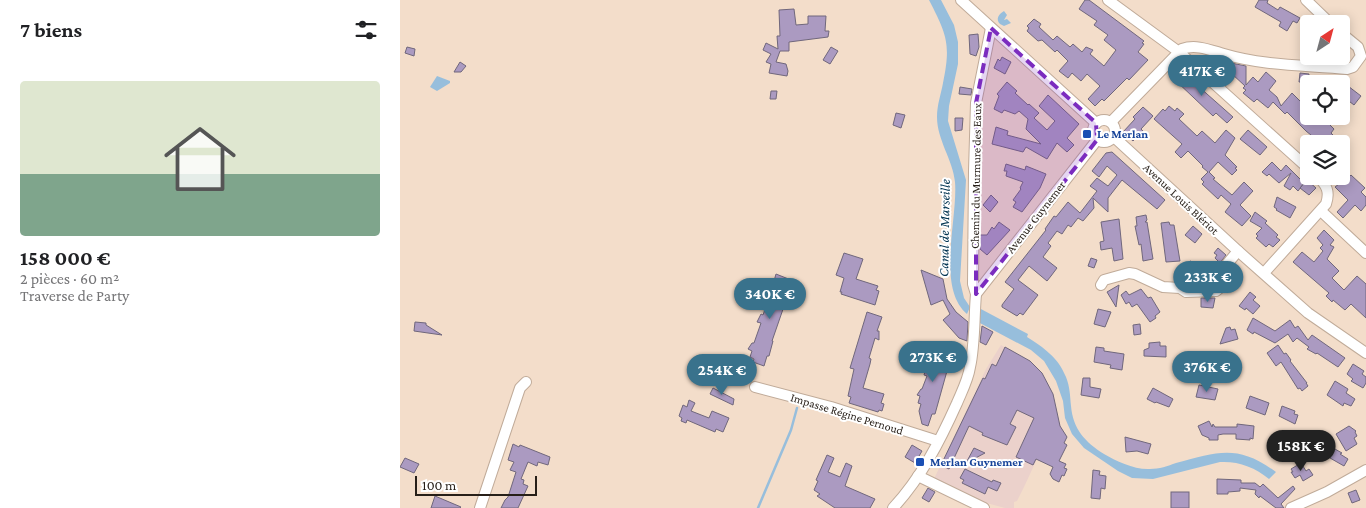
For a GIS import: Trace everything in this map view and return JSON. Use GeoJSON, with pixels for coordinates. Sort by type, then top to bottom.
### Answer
{"type":"FeatureCollection","features":[{"type":"Feature","properties":{"kind":"street"},"geometry":{"type":"LineString","coordinates":[[961,0],[1094,121],[1105,120],[1111,122],[1115,128],[1114,137],[1107,142],[1096,140],[1093,133],[1094,121]]}},
{"type":"Feature","properties":{"kind":"street"},"geometry":{"type":"LineString","coordinates":[[1108,0],[1179,52],[1300,161]]}},
{"type":"Feature","properties":{"kind":"street"},"geometry":{"type":"LineString","coordinates":[[1306,0],[1322,15]]}},
{"type":"Feature","properties":{"kind":"street","name":"Chemin du Murmure des Eaux"},"geometry":{"type":"LineString","coordinates":[[893,508],[906,494],[938,441],[967,379],[972,361],[975,299],[973,284],[976,103],[991,28]]}},
{"type":"Feature","properties":{"kind":"street"},"geometry":{"type":"LineString","coordinates":[[1111,122],[1182,49],[1188,47],[1202,48],[1239,59],[1270,64],[1347,69],[1353,67],[1361,56],[1358,47],[1350,40]]}},
{"type":"Feature","properties":{"kind":"street","name":"Avenue Louis Blériot"},"geometry":{"type":"LineString","coordinates":[[1114,137],[1308,313],[1366,353]]}},
{"type":"Feature","properties":{"kind":"street","name":"Avenue Guynemer"},"geometry":{"type":"LineString","coordinates":[[975,299],[1096,140]]}},
{"type":"Feature","properties":{"kind":"street"},"geometry":{"type":"LineString","coordinates":[[1264,273],[1326,204],[1328,190],[1325,185]]}},
{"type":"Feature","properties":{"kind":"street"},"geometry":{"type":"LineString","coordinates":[[1320,211],[1366,253]]}},
{"type":"Feature","properties":{"kind":"street"},"geometry":{"type":"LineString","coordinates":[[1101,285],[1104,280],[1129,273],[1163,287],[1180,288],[1186,292],[1216,291],[1221,287],[1227,264],[1238,251]]}},
{"type":"Feature","properties":{"kind":"street"},"geometry":{"type":"LineString","coordinates":[[480,508],[520,388],[526,382]]}},
{"type":"Feature","properties":{"kind":"street","name":"Impasse Régine Pernoud"},"geometry":{"type":"LineString","coordinates":[[755,386],[831,407],[938,441]]}},
{"type":"Feature","properties":{"kind":"street"},"geometry":{"type":"LineString","coordinates":[[1291,508],[1327,492],[1366,470]]}},
{"type":"Feature","properties":{"kind":"street"},"geometry":{"type":"LineString","coordinates":[[918,476],[984,508]]}},
{"type":"Feature","properties":{"kind":"highlighted area"},"geometry":{"type":"Polygon","coordinates":[[[991,28],[1096,123],[1097,140],[976,294],[976,103],[991,28]]]}},
{"type":"Feature","properties":{"kind":"shaded area"},"geometry":{"type":"Polygon","coordinates":[[[1001,345],[1030,361],[1042,373],[1053,394],[1060,426],[1067,437],[1053,467],[1037,459],[1017,501],[1014,502],[1014,508],[1005,508],[979,501],[934,479],[986,369],[1001,345]]]}},
{"type":"Feature","properties":{"kind":"water"},"geometry":{"type":"Polygon","coordinates":[[[929,0],[941,0],[954,25],[958,42],[958,64],[949,106],[948,121],[966,180],[960,281],[964,298],[970,307],[967,314],[958,302],[952,287],[950,252],[955,182],[940,134],[937,117],[947,59],[946,40],[940,22],[929,0]]]}},
{"type":"Feature","properties":{"kind":"water"},"geometry":{"type":"Polygon","coordinates":[[[1004,11],[1007,15],[1004,20],[1007,19],[1011,23],[1004,26],[1000,24],[998,18],[1004,11]]]}},
{"type":"Feature","properties":{"kind":"water"},"geometry":{"type":"Polygon","coordinates":[[[437,76],[450,81],[450,83],[437,91],[430,87],[437,76]]]}},
{"type":"Feature","properties":{"kind":"water"},"geometry":{"type":"Polygon","coordinates":[[[979,308],[1028,334],[1027,337],[1055,358],[1063,370],[1067,381],[1072,414],[1077,428],[1091,445],[1109,457],[1132,467],[1150,469],[1204,456],[1228,453],[1250,457],[1276,472],[1269,479],[1258,471],[1246,466],[1227,462],[1220,462],[1153,479],[1132,478],[1118,471],[1084,448],[1072,434],[1065,418],[1063,401],[1056,381],[1044,361],[1031,350],[978,322],[979,308]]]}},
{"type":"Feature","properties":{"kind":"building"},"geometry":{"type":"Polygon","coordinates":[[[1085,0],[1089,0],[1144,41],[1138,52],[1148,60],[1129,80],[1127,78],[1104,101],[1102,99],[1095,106],[1088,99],[1100,86],[1087,74],[1081,81],[1072,73],[1068,78],[1059,71],[1068,61],[1057,50],[1055,52],[1042,40],[1038,41],[1027,31],[1029,28],[1027,26],[1034,19],[1041,24],[1039,27],[1053,40],[1057,36],[1070,47],[1073,44],[1082,52],[1086,47],[1093,50],[1090,54],[1104,66],[1116,50],[1104,40],[1108,35],[1094,25],[1097,21],[1079,9],[1085,0]]]}},
{"type":"Feature","properties":{"kind":"building"},"geometry":{"type":"Polygon","coordinates":[[[1259,0],[1268,0],[1267,3],[1278,10],[1280,7],[1300,18],[1297,23],[1293,21],[1287,31],[1279,26],[1281,22],[1255,7],[1259,0]]]}},
{"type":"Feature","properties":{"kind":"building"},"geometry":{"type":"Polygon","coordinates":[[[794,9],[796,25],[808,24],[808,16],[826,16],[825,31],[829,31],[828,37],[789,42],[789,51],[780,51],[776,62],[786,64],[787,76],[769,73],[771,64],[766,62],[771,54],[763,50],[766,43],[778,49],[777,36],[780,36],[779,10],[794,9]]]}},
{"type":"Feature","properties":{"kind":"building"},"geometry":{"type":"Polygon","coordinates":[[[978,34],[979,47],[976,56],[970,54],[969,35],[978,34]]]}},
{"type":"Feature","properties":{"kind":"building"},"geometry":{"type":"Polygon","coordinates":[[[407,47],[415,49],[414,56],[405,53],[407,47]]]}},
{"type":"Feature","properties":{"kind":"building"},"geometry":{"type":"Polygon","coordinates":[[[831,47],[838,51],[830,64],[823,60],[831,47]]]}},
{"type":"Feature","properties":{"kind":"building"},"geometry":{"type":"Polygon","coordinates":[[[1002,57],[1011,62],[1005,74],[994,68],[998,59],[1000,61],[1002,57]]]}},
{"type":"Feature","properties":{"kind":"building"},"geometry":{"type":"Polygon","coordinates":[[[460,62],[466,66],[461,72],[454,72],[460,62]]]}},
{"type":"Feature","properties":{"kind":"building"},"geometry":{"type":"Polygon","coordinates":[[[1222,63],[1227,68],[1231,63],[1246,66],[1246,85],[1253,77],[1258,82],[1266,72],[1276,81],[1269,90],[1277,97],[1281,106],[1292,93],[1300,101],[1300,125],[1273,102],[1268,108],[1257,99],[1254,102],[1243,93],[1246,90],[1243,88],[1245,86],[1231,73],[1223,82],[1215,71],[1222,63]]]}},
{"type":"Feature","properties":{"kind":"building"},"geometry":{"type":"Polygon","coordinates":[[[1181,71],[1233,117],[1227,123],[1216,113],[1213,116],[1174,79],[1181,71]]]}},
{"type":"Feature","properties":{"kind":"building"},"geometry":{"type":"Polygon","coordinates":[[[1300,73],[1309,74],[1300,75],[1299,82],[1300,73]]]}},
{"type":"Feature","properties":{"kind":"building"},"geometry":{"type":"Polygon","coordinates":[[[1007,82],[1017,91],[1015,93],[1039,113],[1034,118],[1047,130],[1055,121],[1039,106],[1048,95],[1079,124],[1067,138],[1074,145],[1067,152],[1057,143],[1047,159],[1026,147],[1023,152],[992,144],[996,127],[1008,131],[1007,135],[1041,144],[1026,129],[1028,119],[1019,111],[1015,114],[1004,110],[1002,113],[994,109],[999,96],[997,94],[1007,82]]]}},
{"type":"Feature","properties":{"kind":"building"},"geometry":{"type":"Polygon","coordinates":[[[960,87],[972,89],[971,95],[959,94],[960,87]]]}},
{"type":"Feature","properties":{"kind":"building"},"geometry":{"type":"Polygon","coordinates":[[[1350,88],[1361,96],[1354,105],[1350,102],[1350,88]]]}},
{"type":"Feature","properties":{"kind":"building"},"geometry":{"type":"Polygon","coordinates":[[[771,91],[777,91],[776,99],[770,99],[771,91]]]}},
{"type":"Feature","properties":{"kind":"building"},"geometry":{"type":"Polygon","coordinates":[[[1169,106],[1175,111],[1177,108],[1184,114],[1179,119],[1197,136],[1202,131],[1215,143],[1226,130],[1235,138],[1225,155],[1237,167],[1235,168],[1237,170],[1232,175],[1218,162],[1209,172],[1215,178],[1213,179],[1232,195],[1244,182],[1253,191],[1240,205],[1251,216],[1242,226],[1225,212],[1231,204],[1221,195],[1218,199],[1202,184],[1204,182],[1201,179],[1208,172],[1188,151],[1181,158],[1175,152],[1182,144],[1154,119],[1163,109],[1165,111],[1169,106]]]}},
{"type":"Feature","properties":{"kind":"building"},"geometry":{"type":"Polygon","coordinates":[[[1143,107],[1153,116],[1141,129],[1143,131],[1133,141],[1123,132],[1135,119],[1133,117],[1143,107]]]}},
{"type":"Feature","properties":{"kind":"building"},"geometry":{"type":"Polygon","coordinates":[[[896,113],[905,115],[901,128],[893,125],[896,113]]]}},
{"type":"Feature","properties":{"kind":"building"},"geometry":{"type":"Polygon","coordinates":[[[955,118],[963,118],[962,130],[955,131],[955,118]]]}},
{"type":"Feature","properties":{"kind":"building"},"geometry":{"type":"Polygon","coordinates":[[[1300,125],[1330,125],[1334,129],[1331,133],[1333,135],[1311,135],[1300,125]]]}},
{"type":"Feature","properties":{"kind":"building"},"geometry":{"type":"Polygon","coordinates":[[[1248,130],[1267,147],[1260,155],[1240,139],[1248,130]]]}},
{"type":"Feature","properties":{"kind":"building"},"geometry":{"type":"Polygon","coordinates":[[[1112,152],[1165,200],[1157,209],[1122,180],[1108,198],[1108,212],[1093,198],[1094,208],[1083,221],[1078,218],[1071,227],[1068,225],[1062,234],[1057,231],[1048,243],[1051,246],[1043,257],[1057,268],[1047,281],[1029,266],[1018,280],[1038,295],[1023,315],[1020,313],[1017,316],[1002,307],[1014,289],[1005,282],[1046,230],[1054,216],[1056,217],[1068,202],[1080,213],[1097,191],[1090,186],[1097,178],[1108,186],[1117,175],[1107,166],[1099,177],[1092,171],[1106,153],[1112,152]]]}},
{"type":"Feature","properties":{"kind":"building"},"geometry":{"type":"Polygon","coordinates":[[[1272,162],[1281,171],[1286,165],[1300,179],[1300,185],[1302,185],[1298,191],[1293,186],[1290,190],[1284,186],[1291,173],[1279,183],[1269,174],[1267,176],[1262,172],[1272,162]]]}},
{"type":"Feature","properties":{"kind":"building"},"geometry":{"type":"Polygon","coordinates":[[[1006,164],[1025,170],[1026,166],[1046,174],[1040,188],[1022,212],[1013,207],[1016,202],[1013,200],[1021,189],[1023,182],[1006,176],[1007,171],[1004,171],[1006,164]]]}},
{"type":"Feature","properties":{"kind":"building"},"geometry":{"type":"Polygon","coordinates":[[[1351,175],[1365,188],[1361,192],[1366,197],[1366,205],[1361,211],[1355,205],[1343,218],[1337,212],[1348,200],[1335,187],[1338,185],[1350,185],[1351,175]]]}},
{"type":"Feature","properties":{"kind":"building"},"geometry":{"type":"Polygon","coordinates":[[[1303,185],[1313,185],[1316,188],[1309,195],[1300,188],[1303,185]]]}},
{"type":"Feature","properties":{"kind":"building"},"geometry":{"type":"Polygon","coordinates":[[[991,195],[998,202],[990,212],[983,205],[991,195]]]}},
{"type":"Feature","properties":{"kind":"building"},"geometry":{"type":"Polygon","coordinates":[[[1277,197],[1296,207],[1290,218],[1274,207],[1277,197]]]}},
{"type":"Feature","properties":{"kind":"building"},"geometry":{"type":"Polygon","coordinates":[[[1255,212],[1267,221],[1265,223],[1278,235],[1276,237],[1280,240],[1273,247],[1269,244],[1266,247],[1256,238],[1258,236],[1256,234],[1262,228],[1250,221],[1255,212]]]}},
{"type":"Feature","properties":{"kind":"building"},"geometry":{"type":"Polygon","coordinates":[[[1146,215],[1147,220],[1145,222],[1147,222],[1153,259],[1143,261],[1141,244],[1139,245],[1135,226],[1137,226],[1136,217],[1146,215]]]}},
{"type":"Feature","properties":{"kind":"building"},"geometry":{"type":"Polygon","coordinates":[[[1119,219],[1123,259],[1114,261],[1112,248],[1101,250],[1100,242],[1104,241],[1101,222],[1119,219]]]}},
{"type":"Feature","properties":{"kind":"building"},"geometry":{"type":"Polygon","coordinates":[[[999,222],[1010,230],[987,255],[980,249],[980,235],[987,235],[992,227],[994,229],[999,222]]]}},
{"type":"Feature","properties":{"kind":"building"},"geometry":{"type":"Polygon","coordinates":[[[1169,222],[1170,225],[1174,225],[1180,261],[1166,262],[1161,223],[1169,222]]]}},
{"type":"Feature","properties":{"kind":"building"},"geometry":{"type":"Polygon","coordinates":[[[1193,226],[1202,234],[1195,243],[1185,235],[1193,226]]]}},
{"type":"Feature","properties":{"kind":"building"},"geometry":{"type":"Polygon","coordinates":[[[1324,230],[1334,240],[1330,245],[1334,247],[1327,259],[1339,271],[1332,278],[1344,290],[1357,276],[1366,284],[1366,318],[1351,304],[1345,310],[1333,300],[1332,302],[1326,296],[1329,293],[1293,262],[1302,252],[1314,262],[1323,251],[1320,248],[1323,245],[1317,238],[1324,230]]]}},
{"type":"Feature","properties":{"kind":"building"},"geometry":{"type":"Polygon","coordinates":[[[1218,248],[1226,255],[1220,263],[1215,258],[1217,255],[1214,253],[1218,248]]]}},
{"type":"Feature","properties":{"kind":"building"},"geometry":{"type":"Polygon","coordinates":[[[844,253],[863,259],[856,279],[878,286],[876,290],[879,291],[875,305],[841,294],[844,278],[836,275],[844,253]]]}},
{"type":"Feature","properties":{"kind":"building"},"geometry":{"type":"Polygon","coordinates":[[[1091,258],[1097,260],[1094,268],[1088,266],[1091,258]]]}},
{"type":"Feature","properties":{"kind":"building"},"geometry":{"type":"Polygon","coordinates":[[[1190,261],[1199,264],[1194,277],[1195,285],[1189,285],[1188,281],[1183,281],[1190,261]]]}},
{"type":"Feature","properties":{"kind":"building"},"geometry":{"type":"Polygon","coordinates":[[[921,270],[943,279],[947,299],[956,312],[968,322],[967,341],[959,338],[943,320],[950,314],[943,300],[931,305],[921,270]]]}},
{"type":"Feature","properties":{"kind":"building"},"geometry":{"type":"Polygon","coordinates":[[[776,274],[791,280],[789,285],[791,286],[772,341],[769,356],[767,356],[764,366],[753,362],[754,359],[750,357],[752,351],[748,349],[754,343],[761,323],[757,322],[761,314],[763,315],[770,295],[766,294],[769,287],[772,288],[776,274]]]}},
{"type":"Feature","properties":{"kind":"building"},"geometry":{"type":"Polygon","coordinates":[[[1119,285],[1116,307],[1107,292],[1119,285]]]}},
{"type":"Feature","properties":{"kind":"building"},"geometry":{"type":"Polygon","coordinates":[[[1141,289],[1148,298],[1151,297],[1160,312],[1150,322],[1137,304],[1132,307],[1129,302],[1126,304],[1121,295],[1126,291],[1129,295],[1141,289]]]}},
{"type":"Feature","properties":{"kind":"building"},"geometry":{"type":"Polygon","coordinates":[[[1250,292],[1256,297],[1253,300],[1260,306],[1253,314],[1246,308],[1245,310],[1239,306],[1250,292]]]}},
{"type":"Feature","properties":{"kind":"building"},"geometry":{"type":"Polygon","coordinates":[[[1201,298],[1215,298],[1213,308],[1201,307],[1201,298]]]}},
{"type":"Feature","properties":{"kind":"building"},"geometry":{"type":"Polygon","coordinates":[[[1098,309],[1111,312],[1105,327],[1094,324],[1098,309]]]}},
{"type":"Feature","properties":{"kind":"building"},"geometry":{"type":"Polygon","coordinates":[[[867,312],[882,317],[877,331],[879,331],[879,340],[875,338],[863,388],[884,394],[881,403],[884,404],[882,411],[879,410],[878,412],[849,403],[851,397],[848,396],[854,369],[850,368],[867,312]]]}},
{"type":"Feature","properties":{"kind":"building"},"geometry":{"type":"Polygon","coordinates":[[[1253,318],[1275,331],[1290,320],[1295,328],[1298,326],[1308,340],[1312,335],[1345,358],[1338,367],[1317,353],[1307,349],[1309,347],[1297,338],[1293,342],[1288,334],[1275,343],[1254,332],[1253,334],[1247,330],[1253,318]]]}},
{"type":"Feature","properties":{"kind":"building"},"geometry":{"type":"Polygon","coordinates":[[[415,322],[426,323],[426,325],[442,335],[414,331],[415,322]]]}},
{"type":"Feature","properties":{"kind":"building"},"geometry":{"type":"Polygon","coordinates":[[[1140,324],[1141,334],[1134,335],[1133,325],[1140,324]]]}},
{"type":"Feature","properties":{"kind":"building"},"geometry":{"type":"Polygon","coordinates":[[[982,326],[993,332],[986,345],[980,342],[982,326]]]}},
{"type":"Feature","properties":{"kind":"building"},"geometry":{"type":"Polygon","coordinates":[[[1230,327],[1231,330],[1235,329],[1238,339],[1220,344],[1226,328],[1230,327]]]}},
{"type":"Feature","properties":{"kind":"building"},"geometry":{"type":"Polygon","coordinates":[[[1160,342],[1160,346],[1166,346],[1166,357],[1144,356],[1144,350],[1149,348],[1149,343],[1160,342]]]}},
{"type":"Feature","properties":{"kind":"building"},"geometry":{"type":"Polygon","coordinates":[[[1278,345],[1284,354],[1286,353],[1307,383],[1308,386],[1302,391],[1300,388],[1298,389],[1281,362],[1276,366],[1267,353],[1278,345]]]}},
{"type":"Feature","properties":{"kind":"building"},"geometry":{"type":"Polygon","coordinates":[[[932,347],[952,353],[935,414],[932,414],[928,426],[922,424],[919,411],[921,404],[918,403],[920,396],[917,395],[922,389],[927,376],[924,375],[926,368],[923,367],[928,361],[932,347]]]}},
{"type":"Feature","properties":{"kind":"building"},"geometry":{"type":"Polygon","coordinates":[[[1005,347],[1030,361],[1042,373],[1053,394],[1060,426],[1067,437],[1064,443],[1067,445],[1059,461],[1066,464],[1064,468],[1067,469],[1059,482],[1053,479],[1050,474],[1053,467],[1036,459],[1033,465],[1016,457],[1034,418],[1017,410],[1010,424],[1016,427],[1007,445],[982,435],[983,433],[969,426],[949,469],[941,465],[983,378],[985,379],[992,364],[996,366],[1005,347]]]}},
{"type":"Feature","properties":{"kind":"building"},"geometry":{"type":"Polygon","coordinates":[[[1096,347],[1104,348],[1104,351],[1124,354],[1122,370],[1110,368],[1111,365],[1094,362],[1096,347]]]}},
{"type":"Feature","properties":{"kind":"building"},"geometry":{"type":"Polygon","coordinates":[[[1215,356],[1223,359],[1224,357],[1232,359],[1229,369],[1226,368],[1225,371],[1208,367],[1215,356]]]}},
{"type":"Feature","properties":{"kind":"building"},"geometry":{"type":"Polygon","coordinates":[[[1353,364],[1364,371],[1362,374],[1366,377],[1366,383],[1363,388],[1351,381],[1353,379],[1347,374],[1353,364]]]}},
{"type":"Feature","properties":{"kind":"building"},"geometry":{"type":"Polygon","coordinates":[[[1083,378],[1090,378],[1090,387],[1101,389],[1099,398],[1081,395],[1083,378]]]}},
{"type":"Feature","properties":{"kind":"building"},"geometry":{"type":"Polygon","coordinates":[[[1335,381],[1348,389],[1346,393],[1355,399],[1351,406],[1344,403],[1343,406],[1327,395],[1335,381]]]}},
{"type":"Feature","properties":{"kind":"building"},"geometry":{"type":"Polygon","coordinates":[[[1199,385],[1218,389],[1215,400],[1196,397],[1199,385]]]}},
{"type":"Feature","properties":{"kind":"building"},"geometry":{"type":"Polygon","coordinates":[[[713,388],[734,399],[733,405],[710,394],[713,388]]]}},
{"type":"Feature","properties":{"kind":"building"},"geometry":{"type":"Polygon","coordinates":[[[1153,388],[1173,399],[1169,407],[1147,399],[1153,388]]]}},
{"type":"Feature","properties":{"kind":"building"},"geometry":{"type":"Polygon","coordinates":[[[1250,396],[1269,403],[1265,415],[1246,408],[1250,396]]]}},
{"type":"Feature","properties":{"kind":"building"},"geometry":{"type":"Polygon","coordinates":[[[689,400],[695,403],[691,411],[709,418],[712,411],[729,418],[723,432],[716,429],[715,432],[687,420],[686,423],[681,421],[682,418],[679,416],[683,405],[687,407],[689,400]]]}},
{"type":"Feature","properties":{"kind":"building"},"geometry":{"type":"Polygon","coordinates":[[[1282,406],[1295,411],[1294,414],[1298,415],[1295,424],[1279,416],[1282,406]]]}},
{"type":"Feature","properties":{"kind":"building"},"geometry":{"type":"Polygon","coordinates":[[[1209,421],[1212,427],[1213,424],[1215,427],[1237,427],[1237,424],[1254,426],[1253,439],[1236,439],[1236,434],[1223,434],[1218,435],[1218,440],[1209,440],[1209,438],[1202,435],[1198,426],[1209,421]]]}},
{"type":"Feature","properties":{"kind":"building"},"geometry":{"type":"Polygon","coordinates":[[[1349,426],[1356,431],[1357,436],[1354,438],[1357,444],[1346,451],[1336,434],[1349,426]]]}},
{"type":"Feature","properties":{"kind":"building"},"geometry":{"type":"Polygon","coordinates":[[[1125,437],[1151,444],[1148,454],[1137,451],[1126,452],[1125,437]]]}},
{"type":"Feature","properties":{"kind":"building"},"geometry":{"type":"Polygon","coordinates":[[[1292,439],[1300,452],[1291,458],[1283,444],[1292,439]]]}},
{"type":"Feature","properties":{"kind":"building"},"geometry":{"type":"Polygon","coordinates":[[[513,444],[550,457],[548,465],[538,462],[537,466],[528,462],[521,479],[524,480],[523,484],[528,486],[518,508],[501,508],[508,497],[516,472],[510,470],[514,462],[508,460],[513,444]]]}},
{"type":"Feature","properties":{"kind":"building"},"geometry":{"type":"Polygon","coordinates":[[[1326,444],[1342,453],[1340,454],[1348,459],[1344,466],[1316,450],[1319,445],[1324,447],[1326,444]]]}},
{"type":"Feature","properties":{"kind":"building"},"geometry":{"type":"Polygon","coordinates":[[[912,445],[922,451],[915,463],[905,457],[912,445]]]}},
{"type":"Feature","properties":{"kind":"building"},"geometry":{"type":"Polygon","coordinates":[[[974,448],[985,453],[966,463],[974,448]]]}},
{"type":"Feature","properties":{"kind":"building"},"geometry":{"type":"Polygon","coordinates":[[[827,455],[834,458],[828,472],[840,477],[846,463],[852,466],[845,486],[875,499],[870,508],[835,508],[817,496],[820,494],[814,490],[818,481],[816,480],[827,455]]]}},
{"type":"Feature","properties":{"kind":"building"},"geometry":{"type":"Polygon","coordinates":[[[405,458],[419,464],[414,473],[400,467],[405,458]]]}},
{"type":"Feature","properties":{"kind":"building"},"geometry":{"type":"Polygon","coordinates":[[[1301,463],[1306,471],[1309,469],[1313,475],[1303,481],[1300,475],[1295,478],[1291,472],[1293,472],[1291,469],[1301,463]]]}},
{"type":"Feature","properties":{"kind":"building"},"geometry":{"type":"Polygon","coordinates":[[[965,469],[992,482],[993,480],[1001,483],[997,491],[988,487],[985,494],[962,483],[964,480],[960,478],[965,469]]]}},
{"type":"Feature","properties":{"kind":"building"},"geometry":{"type":"Polygon","coordinates":[[[1093,470],[1100,471],[1099,475],[1106,476],[1105,489],[1101,488],[1100,499],[1091,498],[1093,470]]]}},
{"type":"Feature","properties":{"kind":"building"},"geometry":{"type":"Polygon","coordinates":[[[1217,479],[1241,480],[1241,483],[1255,483],[1260,487],[1263,484],[1278,498],[1293,486],[1295,489],[1281,504],[1284,508],[1276,508],[1260,496],[1259,498],[1255,494],[1256,490],[1240,488],[1240,491],[1217,494],[1217,479]]]}},
{"type":"Feature","properties":{"kind":"building"},"geometry":{"type":"Polygon","coordinates":[[[928,488],[935,492],[929,502],[922,498],[928,488]]]}},
{"type":"Feature","properties":{"kind":"building"},"geometry":{"type":"Polygon","coordinates":[[[1356,490],[1360,500],[1352,503],[1348,493],[1356,490]]]}},
{"type":"Feature","properties":{"kind":"building"},"geometry":{"type":"Polygon","coordinates":[[[1171,492],[1189,492],[1189,508],[1171,508],[1171,492]]]}},
{"type":"Feature","properties":{"kind":"building"},"geometry":{"type":"Polygon","coordinates":[[[435,496],[461,507],[431,508],[435,496]]]}},
{"type":"Feature","properties":{"kind":"waterway"},"geometry":{"type":"LineString","coordinates":[[758,508],[791,430],[797,408]]}},
{"type":"Feature","properties":{"kind":"place","name":"Le Merlan"},"geometry":{"type":"Point","coordinates":[1087,134]}},
{"type":"Feature","properties":{"kind":"place","name":"Merlan Guynemer"},"geometry":{"type":"Point","coordinates":[920,462]}},
{"type":"Feature","properties":{"kind":"water label","name":"Canal de Marseille"},"geometry":{"type":"Point","coordinates":[944,228]}}]}
